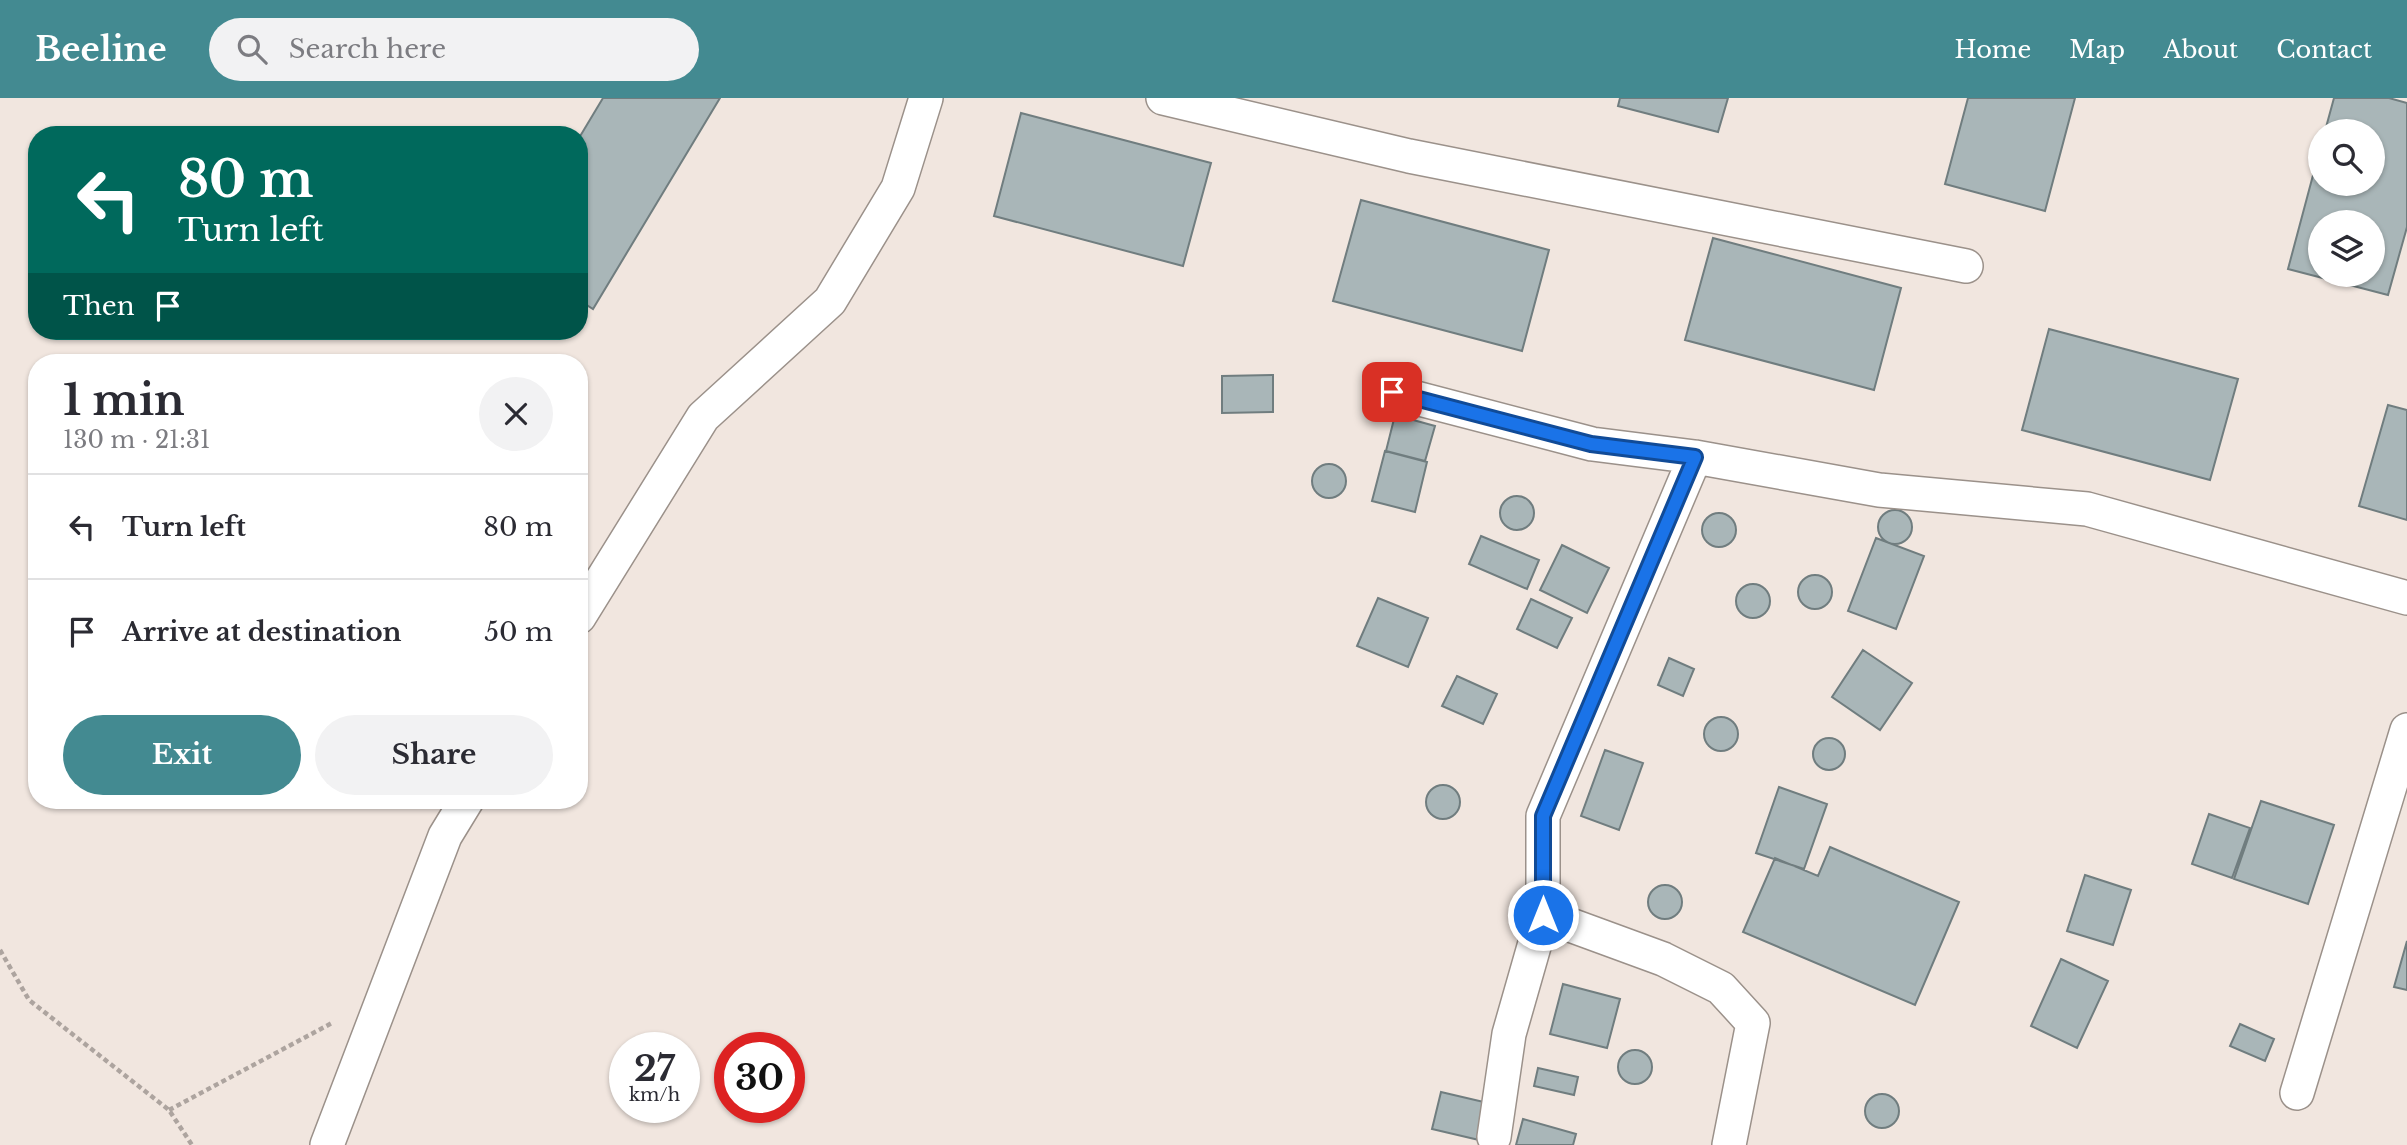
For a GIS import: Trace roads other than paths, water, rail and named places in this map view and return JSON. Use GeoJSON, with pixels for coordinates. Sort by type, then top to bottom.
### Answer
{"type":"FeatureCollection","features":[{"type":"Feature","properties":{"kind":"street"},"geometry":{"type":"LineString","coordinates":[[588,602],[703,417],[830,301],[898,188],[926,98]]}},
{"type":"Feature","properties":{"kind":"street"},"geometry":{"type":"LineString","coordinates":[[1163,98],[1409,156],[1966,266]]}},
{"type":"Feature","properties":{"kind":"street"},"geometry":{"type":"LineString","coordinates":[[1392,392],[1591,444],[1695,457],[1879,490],[2087,509],[2407,598]]}},
{"type":"Feature","properties":{"kind":"street"},"geometry":{"type":"LineString","coordinates":[[1494,1137],[1508,1034],[1543,915],[1543,816],[1695,457]]}},
{"type":"Feature","properties":{"kind":"street"},"geometry":{"type":"LineString","coordinates":[[2297,1093],[2407,730]]}},
{"type":"Feature","properties":{"kind":"street"},"geometry":{"type":"LineString","coordinates":[[327,1145],[444,836],[461,809]]}},
{"type":"Feature","properties":{"kind":"street"},"geometry":{"type":"LineString","coordinates":[[1543,915],[1663,960],[1721,988],[1753,1023],[1729,1145]]}}]}
